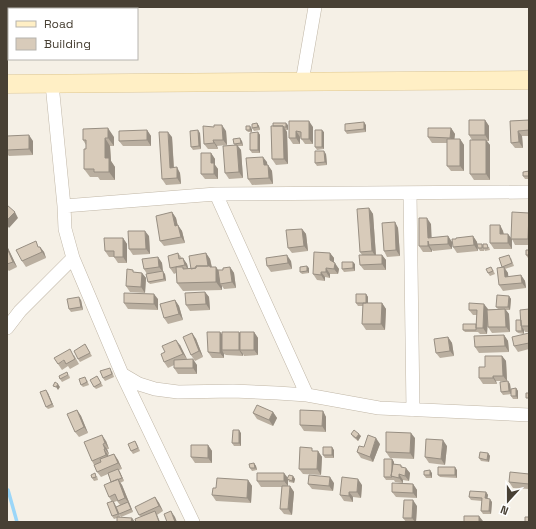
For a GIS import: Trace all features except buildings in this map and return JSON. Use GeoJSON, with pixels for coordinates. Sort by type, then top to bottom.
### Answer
{"type":"FeatureCollection","features":[{"type":"Feature","properties":{"kind":"street"},"geometry":{"type":"LineString","coordinates":[[302,82],[315,7]]}},
{"type":"Feature","properties":{"kind":"street"},"geometry":{"type":"LineString","coordinates":[[7,84],[529,80]]}},
{"type":"Feature","properties":{"kind":"street"},"geometry":{"type":"LineString","coordinates":[[52,84],[65,228],[73,258],[122,374],[193,522]]}},
{"type":"Feature","properties":{"kind":"street"},"geometry":{"type":"LineString","coordinates":[[64,206],[216,194],[529,192]]}},
{"type":"Feature","properties":{"kind":"street"},"geometry":{"type":"LineString","coordinates":[[410,193],[413,410]]}},
{"type":"Feature","properties":{"kind":"street"},"geometry":{"type":"LineString","coordinates":[[216,194],[307,395]]}},
{"type":"Feature","properties":{"kind":"street"},"geometry":{"type":"LineString","coordinates":[[7,328],[20,311],[73,258]]}},
{"type":"Feature","properties":{"kind":"street"},"geometry":{"type":"LineString","coordinates":[[122,374],[139,384],[155,389],[178,392],[233,391],[307,395],[379,408],[529,415]]}},
{"type":"Feature","properties":{"kind":"waterway"},"geometry":{"type":"LineString","coordinates":[[7,490],[17,522]]}}]}
